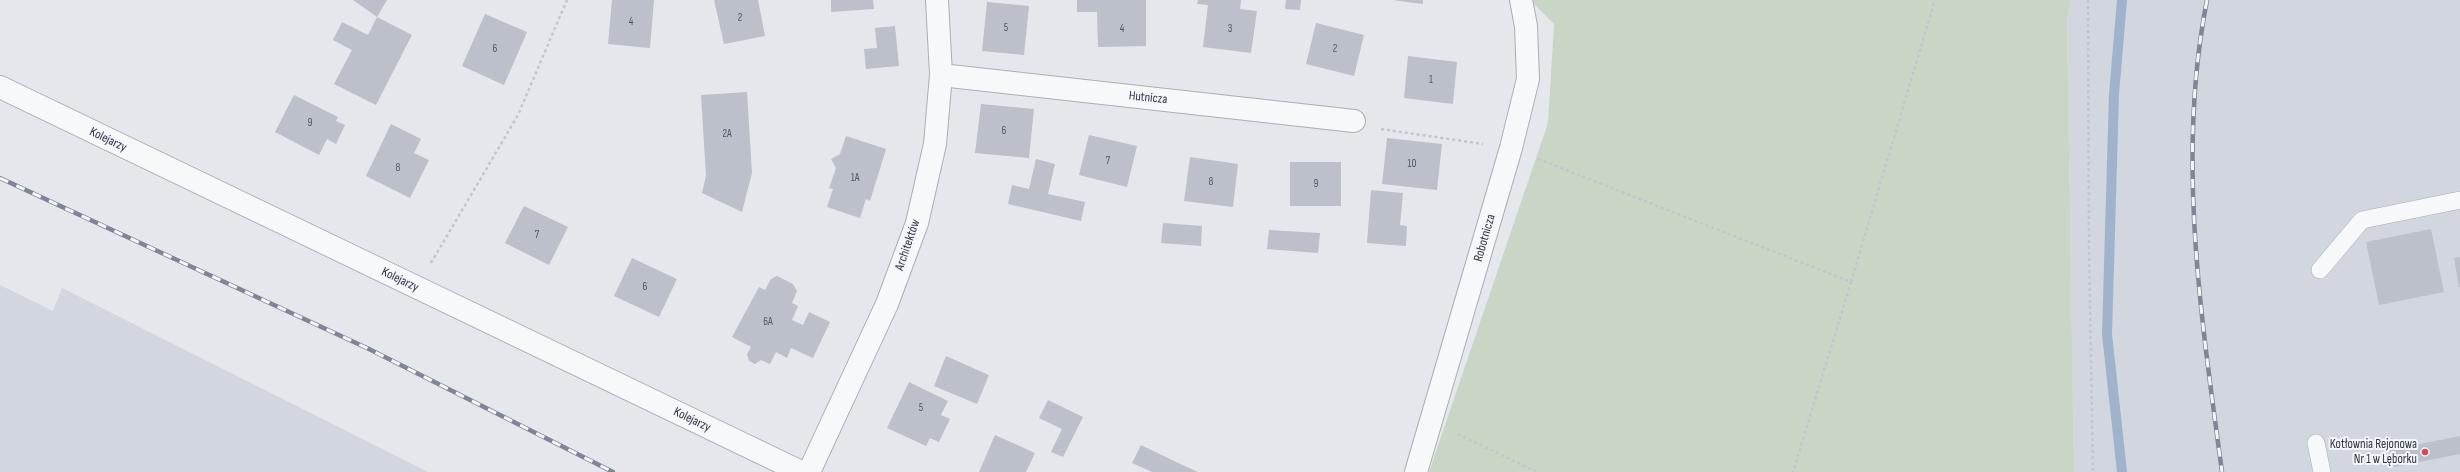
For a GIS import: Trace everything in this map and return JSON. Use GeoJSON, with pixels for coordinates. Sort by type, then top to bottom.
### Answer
{"type":"FeatureCollection","features":[{"type":"Feature","properties":{"kind":"street","name":"Architektów"},"geometry":{"type":"LineString","coordinates":[[809,472],[887,304],[917,223],[935,144],[941,75],[937,0]]}},
{"type":"Feature","properties":{"kind":"street","name":"Robotnicza"},"geometry":{"type":"LineString","coordinates":[[1416,472],[1511,148],[1528,79],[1528,47],[1521,0]]}},
{"type":"Feature","properties":{"kind":"street","name":"Hutnicza"},"geometry":{"type":"LineString","coordinates":[[941,75],[1354,121]]}},
{"type":"Feature","properties":{"kind":"street","name":"Kolejarzy"},"geometry":{"type":"LineString","coordinates":[[0,87],[800,472]]}},
{"type":"Feature","properties":{"kind":"lane"},"geometry":{"type":"LineString","coordinates":[[2320,270],[2362,220],[2460,200]]}},
{"type":"Feature","properties":{"kind":"lane"},"geometry":{"type":"LineString","coordinates":[[2316,443],[2322,472]]}},
{"type":"Feature","properties":{"kind":"path"},"geometry":{"type":"LineString","coordinates":[[417,288],[518,114],[567,0]]}},
{"type":"Feature","properties":{"kind":"path"},"geometry":{"type":"LineString","coordinates":[[1794,472],[1935,0]]}},
{"type":"Feature","properties":{"kind":"path"},"geometry":{"type":"LineString","coordinates":[[2088,0],[2089,249],[2093,472]]}},
{"type":"Feature","properties":{"kind":"path"},"geometry":{"type":"LineString","coordinates":[[1354,121],[1370,128],[1511,148],[1851,282]]}},
{"type":"Feature","properties":{"kind":"path"},"geometry":{"type":"LineString","coordinates":[[1431,420],[1537,472]]}},
{"type":"Feature","properties":{"kind":"shaded area"},"geometry":{"type":"Polygon","coordinates":[[[2070,0],[2460,0],[2460,472],[2074,472],[2067,20],[2070,0]]]}},
{"type":"Feature","properties":{"kind":"shaded area"},"geometry":{"type":"Polygon","coordinates":[[[0,285],[53,311],[62,288],[428,472],[0,472],[0,285]]]}},
{"type":"Feature","properties":{"kind":"green space"},"geometry":{"type":"Polygon","coordinates":[[[1530,0],[2070,0],[2067,20],[2074,472],[1429,472],[1548,123],[1554,24],[1530,0]]]}},
{"type":"Feature","properties":{"kind":"building"},"geometry":{"type":"Polygon","coordinates":[[[353,0],[387,0],[377,17],[353,0]]]}},
{"type":"Feature","properties":{"kind":"building"},"geometry":{"type":"Polygon","coordinates":[[[612,0],[654,0],[650,48],[608,44],[612,0]]]}},
{"type":"Feature","properties":{"kind":"building"},"geometry":{"type":"Polygon","coordinates":[[[714,0],[758,0],[765,36],[724,44],[714,0]]]}},
{"type":"Feature","properties":{"kind":"building"},"geometry":{"type":"Polygon","coordinates":[[[831,0],[873,0],[874,9],[831,12],[831,0]]]}},
{"type":"Feature","properties":{"kind":"building"},"geometry":{"type":"Polygon","coordinates":[[[1077,0],[1146,0],[1146,46],[1098,47],[1097,12],[1077,12],[1077,0]]]}},
{"type":"Feature","properties":{"kind":"building"},"geometry":{"type":"Polygon","coordinates":[[[1198,0],[1241,0],[1240,9],[1257,11],[1251,53],[1203,47],[1208,5],[1197,4],[1198,0]]]}},
{"type":"Feature","properties":{"kind":"building"},"geometry":{"type":"Polygon","coordinates":[[[1286,0],[1301,0],[1300,10],[1285,9],[1286,0]]]}},
{"type":"Feature","properties":{"kind":"building"},"geometry":{"type":"Polygon","coordinates":[[[1392,0],[1423,0],[1423,4],[1392,0]]]}},
{"type":"Feature","properties":{"kind":"building"},"geometry":{"type":"Polygon","coordinates":[[[987,2],[1029,6],[1024,55],[982,51],[987,2]]]}},
{"type":"Feature","properties":{"kind":"building"},"geometry":{"type":"Polygon","coordinates":[[[485,14],[527,32],[504,85],[462,66],[485,14]]]}},
{"type":"Feature","properties":{"kind":"building"},"geometry":{"type":"Polygon","coordinates":[[[377,17],[412,35],[376,105],[334,84],[352,50],[333,40],[342,22],[368,35],[377,17]]]}},
{"type":"Feature","properties":{"kind":"building"},"geometry":{"type":"Polygon","coordinates":[[[1316,23],[1364,35],[1354,76],[1306,64],[1316,23]]]}},
{"type":"Feature","properties":{"kind":"building"},"geometry":{"type":"Polygon","coordinates":[[[895,26],[899,66],[866,69],[864,49],[877,48],[875,28],[895,26]]]}},
{"type":"Feature","properties":{"kind":"building"},"geometry":{"type":"Polygon","coordinates":[[[1408,56],[1457,62],[1453,104],[1404,98],[1408,56]]]}},
{"type":"Feature","properties":{"kind":"building"},"geometry":{"type":"Polygon","coordinates":[[[747,92],[752,173],[742,212],[702,193],[706,176],[701,95],[747,92]]]}},
{"type":"Feature","properties":{"kind":"building"},"geometry":{"type":"Polygon","coordinates":[[[294,95],[338,117],[336,121],[345,125],[336,144],[327,139],[319,155],[275,132],[294,95]]]}},
{"type":"Feature","properties":{"kind":"building"},"geometry":{"type":"Polygon","coordinates":[[[981,104],[1034,109],[1029,158],[975,153],[981,104]]]}},
{"type":"Feature","properties":{"kind":"building"},"geometry":{"type":"Polygon","coordinates":[[[391,124],[421,139],[414,153],[429,160],[410,198],[366,176],[391,124]]]}},
{"type":"Feature","properties":{"kind":"building"},"geometry":{"type":"Polygon","coordinates":[[[1089,135],[1137,146],[1127,187],[1079,175],[1089,135]]]}},
{"type":"Feature","properties":{"kind":"building"},"geometry":{"type":"Polygon","coordinates":[[[846,136],[886,149],[870,201],[866,199],[860,218],[827,207],[833,189],[829,188],[836,168],[831,159],[840,154],[846,136]]]}},
{"type":"Feature","properties":{"kind":"building"},"geometry":{"type":"Polygon","coordinates":[[[1387,138],[1442,144],[1437,190],[1382,184],[1387,138]]]}},
{"type":"Feature","properties":{"kind":"building"},"geometry":{"type":"Polygon","coordinates":[[[1190,157],[1238,164],[1233,207],[1184,201],[1190,157]]]}},
{"type":"Feature","properties":{"kind":"building"},"geometry":{"type":"Polygon","coordinates":[[[1036,159],[1055,164],[1048,194],[1085,202],[1081,221],[1008,204],[1012,185],[1029,189],[1036,159]]]}},
{"type":"Feature","properties":{"kind":"building"},"geometry":{"type":"Polygon","coordinates":[[[1290,162],[1341,162],[1341,206],[1290,206],[1290,162]]]}},
{"type":"Feature","properties":{"kind":"building"},"geometry":{"type":"Polygon","coordinates":[[[1371,190],[1403,193],[1400,225],[1407,226],[1406,246],[1367,243],[1371,190]]]}},
{"type":"Feature","properties":{"kind":"building"},"geometry":{"type":"Polygon","coordinates":[[[524,206],[568,227],[549,265],[505,243],[524,206]]]}},
{"type":"Feature","properties":{"kind":"building"},"geometry":{"type":"Polygon","coordinates":[[[1163,223],[1202,226],[1201,246],[1161,243],[1163,223]]]}},
{"type":"Feature","properties":{"kind":"building"},"geometry":{"type":"Polygon","coordinates":[[[2431,229],[2444,292],[2379,305],[2366,242],[2431,229]]]}},
{"type":"Feature","properties":{"kind":"building"},"geometry":{"type":"Polygon","coordinates":[[[1269,230],[1320,233],[1318,253],[1267,249],[1269,230]]]}},
{"type":"Feature","properties":{"kind":"building"},"geometry":{"type":"Polygon","coordinates":[[[2460,257],[2460,287],[2459,287],[2454,258],[2460,257]]]}},
{"type":"Feature","properties":{"kind":"building"},"geometry":{"type":"Polygon","coordinates":[[[632,258],[677,279],[659,317],[614,296],[632,258]]]}},
{"type":"Feature","properties":{"kind":"building"},"geometry":{"type":"Polygon","coordinates":[[[777,276],[793,284],[797,291],[792,303],[798,306],[792,320],[803,325],[809,312],[830,322],[813,358],[791,348],[787,358],[776,352],[770,364],[761,360],[755,364],[749,361],[747,354],[751,347],[732,337],[759,287],[765,290],[771,279],[777,276]]]}},
{"type":"Feature","properties":{"kind":"building"},"geometry":{"type":"Polygon","coordinates":[[[946,356],[989,375],[977,404],[934,386],[946,356]]]}},
{"type":"Feature","properties":{"kind":"building"},"geometry":{"type":"Polygon","coordinates":[[[909,382],[948,401],[941,415],[950,419],[939,442],[930,438],[926,446],[887,428],[909,382]]]}},
{"type":"Feature","properties":{"kind":"building"},"geometry":{"type":"Polygon","coordinates":[[[1048,400],[1083,417],[1063,457],[1051,452],[1062,429],[1039,418],[1048,400]]]}},
{"type":"Feature","properties":{"kind":"building"},"geometry":{"type":"Polygon","coordinates":[[[995,435],[1035,453],[1026,472],[979,472],[995,435]]]}},
{"type":"Feature","properties":{"kind":"building","name":"Kotłownia Rejonowa Nr 1 w Lęborku"},"geometry":{"type":"Polygon","coordinates":[[[2460,436],[2460,454],[2394,467],[2390,450],[2460,436]]]}},
{"type":"Feature","properties":{"kind":"building"},"geometry":{"type":"Polygon","coordinates":[[[1141,445],[1198,472],[1152,472],[1132,463],[1141,445]]]}},
{"type":"Feature","properties":{"kind":"waterway"},"geometry":{"type":"LineString","coordinates":[[2122,0],[2114,94],[2107,334],[2122,472]]}},
{"type":"Feature","properties":{"kind":"railway"},"geometry":{"type":"LineString","coordinates":[[2207,0],[2198,59],[2193,118],[2193,177],[2195,236],[2200,295],[2206,354],[2222,472]]}},
{"type":"Feature","properties":{"kind":"railway"},"geometry":{"type":"LineString","coordinates":[[0,178],[369,349],[613,472]]}},
{"type":"Feature","properties":{"kind":"place","name":"Kotłownia Rejonowa Nr 1 w Lęborku"},"geometry":{"type":"Point","coordinates":[2425,452]}}]}
